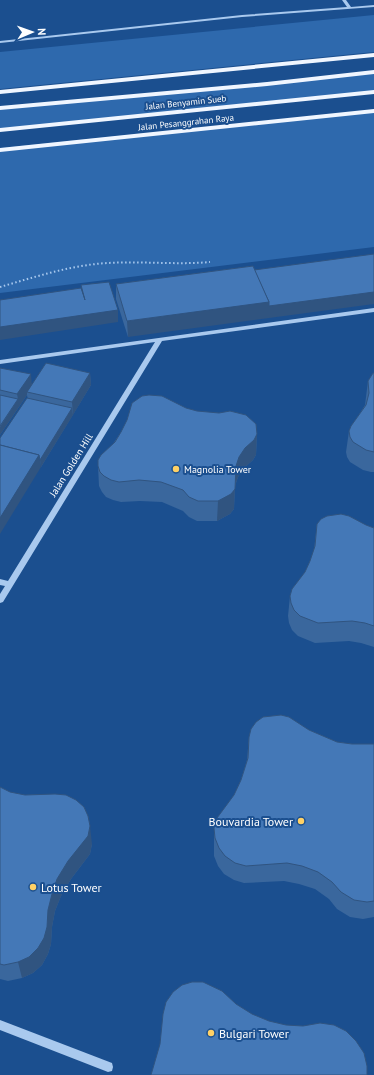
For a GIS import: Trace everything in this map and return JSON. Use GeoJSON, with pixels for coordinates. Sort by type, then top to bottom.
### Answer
{"type":"FeatureCollection","features":[{"type":"Feature","properties":{"kind":"main road"},"geometry":{"type":"LineString","coordinates":[[0,92],[374,56]]}},
{"type":"Feature","properties":{"kind":"main road","name":"Jalan Benyamin Sueb"},"geometry":{"type":"LineString","coordinates":[[0,107],[267,84],[374,72]]}},
{"type":"Feature","properties":{"kind":"main road","name":"Jalan Benyamin Sueb"},"geometry":{"type":"LineString","coordinates":[[0,130],[374,92]]}},
{"type":"Feature","properties":{"kind":"main road","name":"Jalan Pesanggrahan Raya"},"geometry":{"type":"LineString","coordinates":[[0,150],[374,111]]}},
{"type":"Feature","properties":{"kind":"street"},"geometry":{"type":"LineString","coordinates":[[344,0],[350,8]]}},
{"type":"Feature","properties":{"kind":"street"},"geometry":{"type":"LineString","coordinates":[[0,42],[242,16],[374,6]]}},
{"type":"Feature","properties":{"kind":"street"},"geometry":{"type":"LineString","coordinates":[[0,362],[374,310]]}},
{"type":"Feature","properties":{"kind":"street","name":"Jalan Golden Hill"},"geometry":{"type":"LineString","coordinates":[[0,600],[159,341]]}},
{"type":"Feature","properties":{"kind":"street"},"geometry":{"type":"LineString","coordinates":[[0,582],[9,584]]}},
{"type":"Feature","properties":{"kind":"street"},"geometry":{"type":"LineString","coordinates":[[0,1025],[108,1067]]}},
{"type":"Feature","properties":{"kind":"path"},"geometry":{"type":"LineString","coordinates":[[0,287],[93,265],[122,263],[191,264],[210,262]]}},
{"type":"Feature","properties":{"kind":"shaded area"},"geometry":{"type":"Polygon","coordinates":[[[374,15],[374,52],[0,89],[0,52],[374,15]]]}},
{"type":"Feature","properties":{"kind":"shaded area"},"geometry":{"type":"Polygon","coordinates":[[[374,72],[374,92],[0,130],[0,108],[374,72]]]}},
{"type":"Feature","properties":{"kind":"shaded area"},"geometry":{"type":"Polygon","coordinates":[[[374,110],[374,247],[0,293],[0,148],[374,110]]]}},
{"type":"Feature","properties":{"kind":"building"},"geometry":{"type":"Polygon","coordinates":[[[374,254],[374,292],[269,306],[269,302],[254,270],[374,254]]]}},
{"type":"Feature","properties":{"kind":"building"},"geometry":{"type":"Polygon","coordinates":[[[253,266],[269,302],[127,321],[116,284],[253,266]]]}},
{"type":"Feature","properties":{"kind":"building"},"geometry":{"type":"Polygon","coordinates":[[[109,282],[118,310],[0,327],[0,300],[81,288],[85,300],[81,285],[109,282]]]}},
{"type":"Feature","properties":{"kind":"building"},"geometry":{"type":"Polygon","coordinates":[[[46,363],[90,373],[72,402],[27,392],[46,363]]]}},
{"type":"Feature","properties":{"kind":"building"},"geometry":{"type":"Polygon","coordinates":[[[0,368],[31,374],[17,394],[0,390],[0,368]]]}},
{"type":"Feature","properties":{"kind":"building"},"geometry":{"type":"Polygon","coordinates":[[[373,373],[374,452],[366,450],[353,442],[349,431],[366,405],[369,393],[368,381],[373,373]]]}},
{"type":"Feature","properties":{"kind":"building"},"geometry":{"type":"Polygon","coordinates":[[[0,395],[18,399],[0,426],[0,395]]]}},
{"type":"Feature","properties":{"kind":"building","name":"Magnolia Tower"},"geometry":{"type":"Polygon","coordinates":[[[142,396],[162,396],[186,408],[197,411],[219,413],[230,411],[246,415],[256,424],[257,434],[254,440],[245,448],[239,457],[236,466],[235,489],[231,494],[218,501],[198,501],[189,497],[183,490],[161,482],[139,480],[119,482],[111,480],[100,472],[98,460],[101,455],[115,442],[121,432],[127,420],[132,403],[142,396]]]}},
{"type":"Feature","properties":{"kind":"building"},"geometry":{"type":"Polygon","coordinates":[[[27,398],[72,408],[40,460],[39,455],[0,445],[0,438],[27,398]]]}},
{"type":"Feature","properties":{"kind":"building"},"geometry":{"type":"Polygon","coordinates":[[[0,445],[39,455],[0,518],[0,445]]]}},
{"type":"Feature","properties":{"kind":"building"},"geometry":{"type":"Polygon","coordinates":[[[341,514],[349,516],[374,528],[374,626],[352,621],[318,623],[300,616],[294,610],[291,603],[290,596],[292,589],[305,572],[315,546],[317,524],[321,519],[327,516],[341,514]]]}},
{"type":"Feature","properties":{"kind":"building","name":"Bouvardia Tower"},"geometry":{"type":"Polygon","coordinates":[[[281,715],[289,717],[309,730],[337,742],[374,744],[374,901],[367,902],[354,900],[341,892],[332,882],[318,872],[302,866],[287,863],[246,866],[235,863],[225,856],[219,848],[215,838],[214,828],[217,818],[234,795],[241,780],[248,758],[251,729],[256,722],[263,717],[281,715]]]}},
{"type":"Feature","properties":{"kind":"building","name":"Lotus Tower"},"geometry":{"type":"Polygon","coordinates":[[[0,787],[10,792],[25,795],[66,795],[76,800],[84,807],[90,826],[88,836],[68,861],[57,879],[48,910],[47,927],[44,938],[38,948],[29,957],[18,962],[4,965],[0,964],[0,787]]]}},
{"type":"Feature","properties":{"kind":"building","name":"Bulgari Tower"},"geometry":{"type":"Polygon","coordinates":[[[192,982],[203,982],[222,991],[236,1004],[252,1014],[269,1021],[286,1025],[303,1026],[320,1023],[334,1025],[346,1031],[356,1041],[364,1053],[367,1066],[367,1075],[151,1075],[160,1044],[163,1014],[166,1002],[173,992],[182,985],[192,982]]]}},
{"type":"Feature","properties":{"kind":"place","name":"Magnolia Tower"},"geometry":{"type":"Point","coordinates":[176,469]}},
{"type":"Feature","properties":{"kind":"place","name":"Bouvardia Tower"},"geometry":{"type":"Point","coordinates":[301,821]}},
{"type":"Feature","properties":{"kind":"place","name":"Lotus Tower"},"geometry":{"type":"Point","coordinates":[33,887]}},
{"type":"Feature","properties":{"kind":"place","name":"Bulgari Tower"},"geometry":{"type":"Point","coordinates":[211,1033]}}]}
